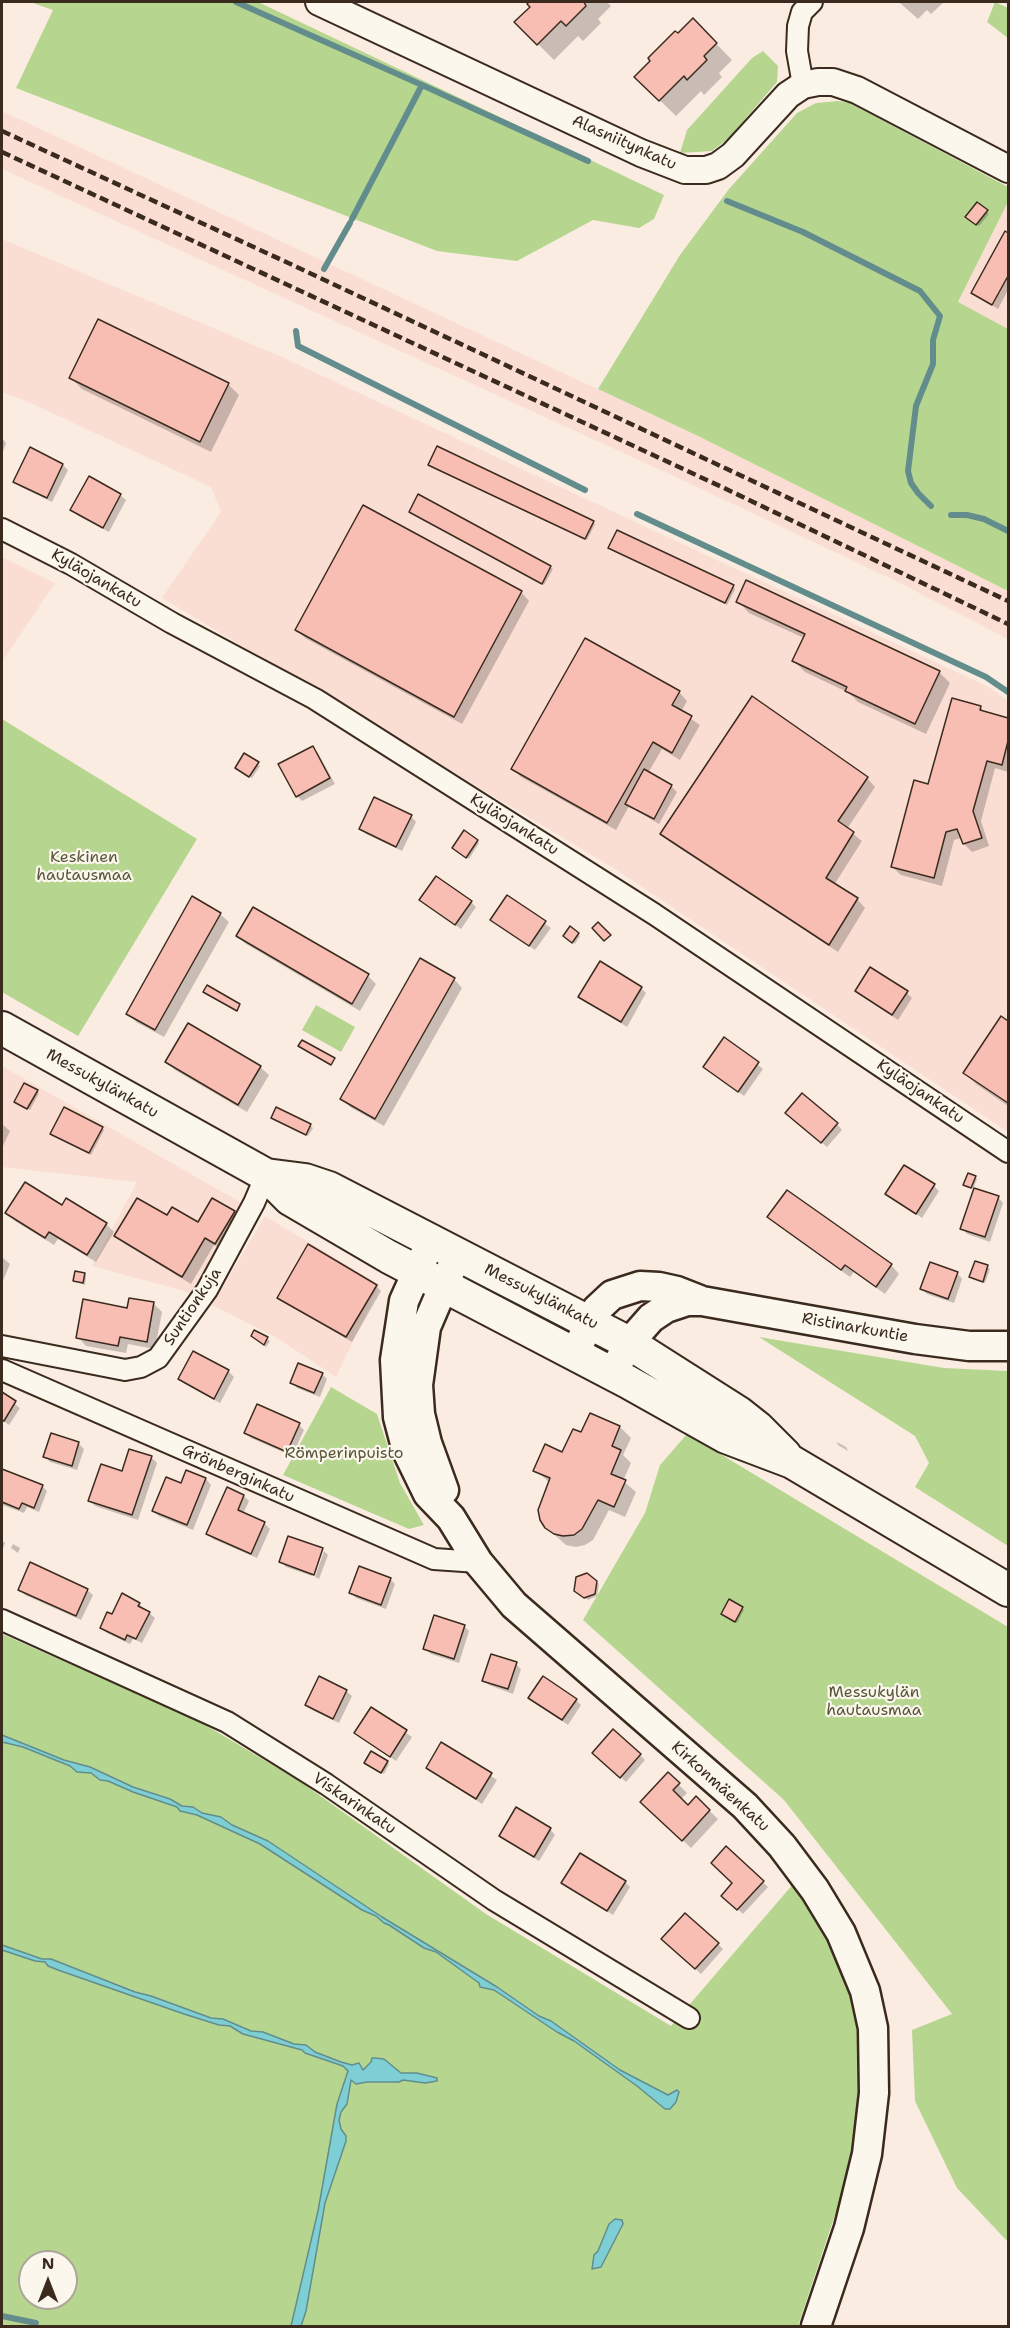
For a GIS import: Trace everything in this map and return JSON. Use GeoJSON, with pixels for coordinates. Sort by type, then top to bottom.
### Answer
{"type":"FeatureCollection","features":[{"type":"Feature","properties":{"kind":"main road","name":"Messukylänkatu"},"geometry":{"type":"LineString","coordinates":[[2,1028],[266,1175],[290,1199],[429,1278],[726,1437],[792,1462],[1008,1590]]}},
{"type":"Feature","properties":{"kind":"main road","name":"Messukylänkatu"},"geometry":{"type":"LineString","coordinates":[[266,1175],[305,1180],[329,1188],[629,1343],[739,1413],[758,1428],[792,1462]]}},
{"type":"Feature","properties":{"kind":"main road","name":"Kirkonmäenkatu"},"geometry":{"type":"LineString","coordinates":[[444,1248],[429,1278],[404,1301],[395,1360],[398,1417],[407,1451],[428,1494],[451,1518],[478,1562],[522,1612],[745,1806],[782,1846],[815,1890],[841,1933],[865,1991],[873,2028],[874,2092],[867,2154],[852,2217],[816,2326]]}},
{"type":"Feature","properties":{"kind":"main road","name":"Ristinarkuntie"},"geometry":{"type":"LineString","coordinates":[[574,1354],[597,1309],[612,1295],[639,1286],[677,1291],[702,1301],[915,1339],[969,1346],[1008,1346]]}},
{"type":"Feature","properties":{"kind":"main road","name":"Ristinarkuntie"},"geometry":{"type":"LineString","coordinates":[[612,1374],[629,1343],[658,1312],[677,1304],[702,1301]]}},
{"type":"Feature","properties":{"kind":"street","name":"Alasniitynkatu"},"geometry":{"type":"LineString","coordinates":[[319,2],[641,153],[685,170],[706,170],[718,166],[733,155],[788,95],[803,85]]}},
{"type":"Feature","properties":{"kind":"street"},"geometry":{"type":"LineString","coordinates":[[812,2],[802,12],[798,26],[797,51],[803,85],[818,82],[846,85],[1008,169]]}},
{"type":"Feature","properties":{"kind":"street","name":"Kyläojankatu"},"geometry":{"type":"LineString","coordinates":[[2,529],[63,560],[172,623],[315,699],[654,914],[1008,1152]]}},
{"type":"Feature","properties":{"kind":"street","name":"Suntionkuja"},"geometry":{"type":"LineString","coordinates":[[2,1346],[125,1370],[141,1367],[158,1358],[207,1290],[254,1203],[266,1175]]}},
{"type":"Feature","properties":{"kind":"street","name":"Grönberginkatu"},"geometry":{"type":"LineString","coordinates":[[2,1371],[434,1559],[478,1562]]}},
{"type":"Feature","properties":{"kind":"street","name":"Viskarinkatu"},"geometry":{"type":"LineString","coordinates":[[2,1620],[236,1727],[326,1784],[494,1900],[689,2018]]}},
{"type":"Feature","properties":{"kind":"shaded area"},"geometry":{"type":"Polygon","coordinates":[[[2,111],[696,435],[1008,591],[1008,639],[894,580],[678,478],[2,169],[2,111]]]}},
{"type":"Feature","properties":{"kind":"shaded area"},"geometry":{"type":"Polygon","coordinates":[[[1008,202],[1008,329],[958,303],[1008,202]]]}},
{"type":"Feature","properties":{"kind":"shaded area"},"geometry":{"type":"Polygon","coordinates":[[[2,239],[282,357],[989,687],[1008,701],[1008,1132],[615,869],[162,598],[221,512],[211,487],[2,392],[2,239]]]}},
{"type":"Feature","properties":{"kind":"shaded area"},"geometry":{"type":"Polygon","coordinates":[[[2,557],[55,583],[2,662],[2,557]]]}},
{"type":"Feature","properties":{"kind":"shaded area"},"geometry":{"type":"Polygon","coordinates":[[[2,1066],[245,1205],[195,1294],[92,1266],[137,1182],[2,1167],[2,1066]]]}},
{"type":"Feature","properties":{"kind":"shaded area"},"geometry":{"type":"Polygon","coordinates":[[[265,1216],[380,1285],[336,1377],[277,1338],[212,1305],[265,1216]]]}},
{"type":"Feature","properties":{"kind":"green space"},"geometry":{"type":"Polygon","coordinates":[[[30,2],[258,2],[664,195],[654,219],[639,228],[593,220],[517,261],[437,251],[16,88],[53,10],[30,2]]]}},
{"type":"Feature","properties":{"kind":"green space"},"geometry":{"type":"Polygon","coordinates":[[[995,2],[1008,8],[1008,38],[987,22],[995,2]]]}},
{"type":"Feature","properties":{"kind":"green space"},"geometry":{"type":"Polygon","coordinates":[[[763,51],[778,66],[777,82],[728,139],[712,151],[680,153],[687,130],[752,58],[763,51]]]}},
{"type":"Feature","properties":{"kind":"green space"},"geometry":{"type":"Polygon","coordinates":[[[838,101],[850,103],[1008,187],[1008,202],[958,302],[1008,329],[1008,591],[696,435],[598,389],[680,255],[729,189],[797,113],[816,103],[838,101]]]}},
{"type":"Feature","properties":{"kind":"green space","name":"Keskinen hautausmaa"},"geometry":{"type":"Polygon","coordinates":[[[2,719],[197,839],[78,1036],[2,992],[2,719]]]}},
{"type":"Feature","properties":{"kind":"green space"},"geometry":{"type":"Polygon","coordinates":[[[316,1005],[355,1027],[341,1052],[302,1030],[316,1005]]]}},
{"type":"Feature","properties":{"kind":"green space"},"geometry":{"type":"Polygon","coordinates":[[[759,1337],[944,1368],[1008,1371],[1008,1546],[915,1487],[929,1463],[915,1436],[759,1337]]]}},
{"type":"Feature","properties":{"kind":"green space","name":"Römperinpuisto"},"geometry":{"type":"Polygon","coordinates":[[[331,1387],[377,1414],[400,1483],[424,1525],[409,1529],[283,1475],[331,1387]]]}},
{"type":"Feature","properties":{"kind":"green space","name":"Messukylän hautausmaa"},"geometry":{"type":"Polygon","coordinates":[[[687,1434],[1008,1627],[1008,2242],[957,2188],[915,2101],[912,2030],[952,2014],[784,1800],[583,1620],[645,1513],[660,1465],[687,1434]]]}},
{"type":"Feature","properties":{"kind":"green space"},"geometry":{"type":"Polygon","coordinates":[[[2,1634],[197,1720],[298,1780],[486,1914],[671,2026],[794,1883],[836,1945],[859,2017],[862,2075],[849,2173],[798,2326],[2,2326],[2,1634]]]}},
{"type":"Feature","properties":{"kind":"water"},"geometry":{"type":"Polygon","coordinates":[[[2,1735],[64,1760],[90,1767],[182,1806],[193,1807],[202,1813],[221,1817],[232,1825],[268,1841],[382,1917],[497,1987],[539,2016],[551,2021],[620,2070],[668,2095],[677,2090],[679,2092],[676,2102],[670,2109],[665,2109],[574,2041],[494,1990],[480,1987],[479,1983],[436,1952],[424,1948],[376,1916],[362,1910],[260,1844],[197,1815],[180,1811],[177,1807],[100,1780],[91,1773],[77,1772],[70,1766],[23,1747],[2,1742],[2,1735]]]}},
{"type":"Feature","properties":{"kind":"water"},"geometry":{"type":"Polygon","coordinates":[[[2,1945],[42,1959],[51,1959],[135,1992],[211,2018],[223,2019],[251,2031],[263,2032],[294,2044],[306,2045],[315,2052],[341,2062],[352,2065],[359,2063],[363,2070],[372,2058],[375,2058],[384,2059],[401,2073],[417,2073],[437,2078],[437,2081],[425,2083],[403,2080],[356,2084],[351,2080],[347,2104],[339,2120],[346,2141],[325,2203],[306,2311],[301,2326],[291,2326],[318,2211],[337,2104],[348,2071],[343,2066],[302,2050],[243,2034],[230,2026],[219,2025],[184,2014],[58,1970],[48,1966],[45,1962],[2,1950],[2,1945]]]}},
{"type":"Feature","properties":{"kind":"water"},"geometry":{"type":"Polygon","coordinates":[[[615,2219],[622,2220],[623,2224],[601,2267],[592,2269],[594,2255],[598,2251],[609,2224],[615,2219]]]}},
{"type":"Feature","properties":{"kind":"building"},"geometry":{"type":"Polygon","coordinates":[[[529,2],[584,2],[586,6],[566,26],[561,21],[537,45],[514,22],[530,7],[527,4],[529,2]]]}},
{"type":"Feature","properties":{"kind":"building"},"geometry":{"type":"Polygon","coordinates":[[[693,18],[717,43],[704,56],[707,60],[687,80],[684,76],[659,101],[634,77],[650,61],[648,58],[675,31],[678,33],[693,18]]]}},
{"type":"Feature","properties":{"kind":"building"},"geometry":{"type":"Polygon","coordinates":[[[977,202],[988,210],[976,225],[965,217],[977,202]]]}},
{"type":"Feature","properties":{"kind":"building"},"geometry":{"type":"Polygon","coordinates":[[[1005,231],[1008,233],[1008,276],[992,305],[971,293],[1005,231]]]}},
{"type":"Feature","properties":{"kind":"building"},"geometry":{"type":"Polygon","coordinates":[[[98,319],[229,383],[200,442],[69,378],[98,319]]]}},
{"type":"Feature","properties":{"kind":"building"},"geometry":{"type":"Polygon","coordinates":[[[437,446],[594,521],[585,539],[428,465],[437,446]]]}},
{"type":"Feature","properties":{"kind":"building"},"geometry":{"type":"Polygon","coordinates":[[[30,447],[63,464],[47,498],[13,482],[30,447]]]}},
{"type":"Feature","properties":{"kind":"building"},"geometry":{"type":"Polygon","coordinates":[[[89,476],[121,494],[103,528],[70,510],[89,476]]]}},
{"type":"Feature","properties":{"kind":"building"},"geometry":{"type":"Polygon","coordinates":[[[418,494],[551,566],[542,584],[409,512],[418,494]]]}},
{"type":"Feature","properties":{"kind":"building"},"geometry":{"type":"Polygon","coordinates":[[[363,505],[522,591],[454,717],[295,630],[363,505]]]}},
{"type":"Feature","properties":{"kind":"building"},"geometry":{"type":"Polygon","coordinates":[[[617,530],[734,585],[725,603],[608,548],[617,530]]]}},
{"type":"Feature","properties":{"kind":"building"},"geometry":{"type":"Polygon","coordinates":[[[746,580],[940,671],[915,724],[845,691],[847,687],[792,661],[805,634],[736,602],[746,580]]]}},
{"type":"Feature","properties":{"kind":"building"},"geometry":{"type":"Polygon","coordinates":[[[585,638],[680,691],[672,705],[692,716],[672,753],[653,742],[607,823],[511,769],[585,638]]]}},
{"type":"Feature","properties":{"kind":"building"},"geometry":{"type":"Polygon","coordinates":[[[752,696],[868,777],[838,821],[854,832],[826,878],[858,898],[829,945],[660,834],[752,696]]]}},
{"type":"Feature","properties":{"kind":"building"},"geometry":{"type":"Polygon","coordinates":[[[952,698],[981,706],[980,710],[1008,718],[1008,741],[1002,765],[987,761],[973,811],[982,838],[963,844],[957,829],[946,832],[934,878],[891,867],[914,780],[928,784],[952,698]]]}},
{"type":"Feature","properties":{"kind":"building"},"geometry":{"type":"Polygon","coordinates":[[[313,746],[330,778],[296,797],[278,764],[313,746]]]}},
{"type":"Feature","properties":{"kind":"building"},"geometry":{"type":"Polygon","coordinates":[[[244,753],[259,762],[249,777],[235,768],[244,753]]]}},
{"type":"Feature","properties":{"kind":"building"},"geometry":{"type":"Polygon","coordinates":[[[644,769],[672,785],[654,819],[625,804],[644,769]]]}},
{"type":"Feature","properties":{"kind":"building"},"geometry":{"type":"Polygon","coordinates":[[[374,797],[412,815],[396,847],[359,829],[374,797]]]}},
{"type":"Feature","properties":{"kind":"building"},"geometry":{"type":"Polygon","coordinates":[[[464,830],[478,840],[466,858],[452,848],[464,830]]]}},
{"type":"Feature","properties":{"kind":"building"},"geometry":{"type":"Polygon","coordinates":[[[436,876],[472,901],[455,925],[419,900],[436,876]]]}},
{"type":"Feature","properties":{"kind":"building"},"geometry":{"type":"Polygon","coordinates":[[[507,895],[546,921],[529,946],[490,920],[507,895]]]}},
{"type":"Feature","properties":{"kind":"building"},"geometry":{"type":"Polygon","coordinates":[[[192,896],[221,913],[155,1030],[126,1014],[192,896]]]}},
{"type":"Feature","properties":{"kind":"building"},"geometry":{"type":"Polygon","coordinates":[[[253,907],[369,974],[352,1004],[236,936],[253,907]]]}},
{"type":"Feature","properties":{"kind":"building"},"geometry":{"type":"Polygon","coordinates":[[[598,922],[611,935],[604,941],[592,928],[598,922]]]}},
{"type":"Feature","properties":{"kind":"building"},"geometry":{"type":"Polygon","coordinates":[[[570,926],[579,933],[572,943],[563,936],[570,926]]]}},
{"type":"Feature","properties":{"kind":"building"},"geometry":{"type":"Polygon","coordinates":[[[420,958],[455,978],[375,1119],[340,1099],[420,958]]]}},
{"type":"Feature","properties":{"kind":"building"},"geometry":{"type":"Polygon","coordinates":[[[600,961],[642,987],[621,1022],[578,997],[600,961]]]}},
{"type":"Feature","properties":{"kind":"building"},"geometry":{"type":"Polygon","coordinates":[[[870,967],[908,991],[892,1015],[855,991],[870,967]]]}},
{"type":"Feature","properties":{"kind":"building"},"geometry":{"type":"Polygon","coordinates":[[[207,985],[240,1004],[237,1011],[203,992],[207,985]]]}},
{"type":"Feature","properties":{"kind":"building"},"geometry":{"type":"Polygon","coordinates":[[[1001,1016],[1008,1021],[1008,1103],[963,1073],[1001,1016]]]}},
{"type":"Feature","properties":{"kind":"building"},"geometry":{"type":"Polygon","coordinates":[[[188,1023],[261,1066],[238,1105],[165,1062],[188,1023]]]}},
{"type":"Feature","properties":{"kind":"building"},"geometry":{"type":"Polygon","coordinates":[[[724,1037],[759,1062],[738,1092],[703,1067],[724,1037]]]}},
{"type":"Feature","properties":{"kind":"building"},"geometry":{"type":"Polygon","coordinates":[[[302,1040],[335,1058],[331,1065],[298,1046],[302,1040]]]}},
{"type":"Feature","properties":{"kind":"building"},"geometry":{"type":"Polygon","coordinates":[[[24,1083],[38,1090],[27,1109],[14,1102],[24,1083]]]}},
{"type":"Feature","properties":{"kind":"building"},"geometry":{"type":"Polygon","coordinates":[[[802,1093],[838,1123],[821,1143],[785,1113],[802,1093]]]}},
{"type":"Feature","properties":{"kind":"building"},"geometry":{"type":"Polygon","coordinates":[[[64,1107],[103,1127],[89,1153],[50,1134],[64,1107]]]}},
{"type":"Feature","properties":{"kind":"building"},"geometry":{"type":"Polygon","coordinates":[[[276,1107],[311,1124],[306,1135],[271,1118],[276,1107]]]}},
{"type":"Feature","properties":{"kind":"building"},"geometry":{"type":"Polygon","coordinates":[[[904,1165],[935,1184],[916,1214],[885,1194],[904,1165]]]}},
{"type":"Feature","properties":{"kind":"building"},"geometry":{"type":"Polygon","coordinates":[[[968,1173],[976,1176],[971,1188],[963,1185],[968,1173]]]}},
{"type":"Feature","properties":{"kind":"building"},"geometry":{"type":"Polygon","coordinates":[[[25,1182],[62,1205],[66,1198],[107,1223],[87,1255],[49,1232],[45,1238],[5,1213],[25,1182]]]}},
{"type":"Feature","properties":{"kind":"building"},"geometry":{"type":"Polygon","coordinates":[[[974,1188],[999,1196],[985,1237],[960,1229],[974,1188]]]}},
{"type":"Feature","properties":{"kind":"building"},"geometry":{"type":"Polygon","coordinates":[[[787,1190],[892,1264],[876,1287],[845,1265],[841,1270],[767,1217],[787,1190]]]}},
{"type":"Feature","properties":{"kind":"building"},"geometry":{"type":"Polygon","coordinates":[[[137,1198],[167,1215],[172,1207],[198,1222],[212,1198],[235,1211],[215,1244],[205,1238],[182,1277],[114,1236],[137,1198]]]}},
{"type":"Feature","properties":{"kind":"building"},"geometry":{"type":"Polygon","coordinates":[[[308,1244],[377,1285],[346,1337],[277,1298],[308,1244]]]}},
{"type":"Feature","properties":{"kind":"building"},"geometry":{"type":"Polygon","coordinates":[[[975,1261],[988,1265],[983,1282],[969,1277],[975,1261]]]}},
{"type":"Feature","properties":{"kind":"building"},"geometry":{"type":"Polygon","coordinates":[[[930,1262],[958,1272],[948,1299],[920,1289],[930,1262]]]}},
{"type":"Feature","properties":{"kind":"building"},"geometry":{"type":"Polygon","coordinates":[[[75,1271],[85,1273],[83,1283],[73,1281],[75,1271]]]}},
{"type":"Feature","properties":{"kind":"building"},"geometry":{"type":"Polygon","coordinates":[[[129,1298],[154,1302],[147,1342],[120,1337],[118,1346],[76,1338],[83,1299],[127,1308],[129,1298]]]}},
{"type":"Feature","properties":{"kind":"building"},"geometry":{"type":"Polygon","coordinates":[[[254,1330],[268,1337],[264,1345],[251,1336],[254,1330]]]}},
{"type":"Feature","properties":{"kind":"building"},"geometry":{"type":"Polygon","coordinates":[[[193,1351],[229,1370],[214,1399],[178,1379],[193,1351]]]}},
{"type":"Feature","properties":{"kind":"building"},"geometry":{"type":"Polygon","coordinates":[[[298,1363],[323,1373],[314,1393],[290,1383],[298,1363]]]}},
{"type":"Feature","properties":{"kind":"building"},"geometry":{"type":"Polygon","coordinates":[[[2,1392],[16,1401],[4,1421],[2,1420],[2,1392]]]}},
{"type":"Feature","properties":{"kind":"building"},"geometry":{"type":"Polygon","coordinates":[[[257,1404],[300,1423],[287,1452],[244,1433],[257,1404]]]}},
{"type":"Feature","properties":{"kind":"building"},"geometry":{"type":"Polygon","coordinates":[[[590,1413],[620,1426],[612,1446],[621,1450],[611,1474],[626,1480],[614,1507],[598,1500],[582,1529],[574,1535],[554,1534],[545,1528],[538,1510],[550,1478],[533,1471],[545,1444],[562,1452],[573,1429],[581,1432],[590,1413]]]}},
{"type":"Feature","properties":{"kind":"building"},"geometry":{"type":"Polygon","coordinates":[[[51,1433],[79,1442],[72,1466],[43,1457],[51,1433]]]}},
{"type":"Feature","properties":{"kind":"building"},"geometry":{"type":"Polygon","coordinates":[[[129,1449],[152,1456],[132,1515],[88,1501],[101,1464],[122,1471],[129,1449]]]}},
{"type":"Feature","properties":{"kind":"building"},"geometry":{"type":"Polygon","coordinates":[[[2,1469],[43,1485],[34,1508],[22,1503],[19,1509],[2,1502],[2,1469]]]}},
{"type":"Feature","properties":{"kind":"building"},"geometry":{"type":"Polygon","coordinates":[[[186,1470],[206,1478],[187,1525],[152,1511],[166,1477],[181,1483],[186,1470]]]}},
{"type":"Feature","properties":{"kind":"building"},"geometry":{"type":"Polygon","coordinates":[[[227,1487],[244,1495],[238,1510],[265,1522],[251,1554],[206,1534],[227,1487]]]}},
{"type":"Feature","properties":{"kind":"building"},"geometry":{"type":"Polygon","coordinates":[[[288,1536],[323,1548],[314,1575],[279,1562],[288,1536]]]}},
{"type":"Feature","properties":{"kind":"building"},"geometry":{"type":"Polygon","coordinates":[[[30,1562],[88,1589],[76,1616],[18,1590],[30,1562]]]}},
{"type":"Feature","properties":{"kind":"building"},"geometry":{"type":"Polygon","coordinates":[[[359,1566],[391,1578],[381,1605],[349,1593],[359,1566]]]}},
{"type":"Feature","properties":{"kind":"building"},"geometry":{"type":"Polygon","coordinates":[[[587,1573],[597,1581],[595,1594],[584,1598],[574,1591],[576,1577],[587,1573]]]}},
{"type":"Feature","properties":{"kind":"building"},"geometry":{"type":"Polygon","coordinates":[[[122,1593],[140,1603],[138,1606],[150,1612],[136,1639],[127,1635],[125,1640],[100,1628],[107,1612],[112,1614],[122,1593]]]}},
{"type":"Feature","properties":{"kind":"building"},"geometry":{"type":"Polygon","coordinates":[[[729,1599],[743,1607],[735,1622],[721,1614],[729,1599]]]}},
{"type":"Feature","properties":{"kind":"building"},"geometry":{"type":"Polygon","coordinates":[[[434,1615],[465,1625],[454,1659],[423,1649],[434,1615]]]}},
{"type":"Feature","properties":{"kind":"building"},"geometry":{"type":"Polygon","coordinates":[[[491,1654],[517,1662],[508,1689],[482,1681],[491,1654]]]}},
{"type":"Feature","properties":{"kind":"building"},"geometry":{"type":"Polygon","coordinates":[[[319,1676],[347,1690],[333,1719],[305,1705],[319,1676]]]}},
{"type":"Feature","properties":{"kind":"building"},"geometry":{"type":"Polygon","coordinates":[[[543,1676],[577,1699],[562,1720],[528,1698],[543,1676]]]}},
{"type":"Feature","properties":{"kind":"building"},"geometry":{"type":"Polygon","coordinates":[[[371,1707],[407,1730],[390,1757],[354,1733],[371,1707]]]}},
{"type":"Feature","properties":{"kind":"building"},"geometry":{"type":"Polygon","coordinates":[[[613,1729],[641,1754],[620,1778],[592,1753],[613,1729]]]}},
{"type":"Feature","properties":{"kind":"building"},"geometry":{"type":"Polygon","coordinates":[[[441,1742],[492,1773],[476,1799],[426,1768],[441,1742]]]}},
{"type":"Feature","properties":{"kind":"building"},"geometry":{"type":"Polygon","coordinates":[[[371,1751],[388,1761],[381,1773],[364,1763],[371,1751]]]}},
{"type":"Feature","properties":{"kind":"building"},"geometry":{"type":"Polygon","coordinates":[[[668,1772],[680,1783],[673,1790],[688,1805],[696,1796],[710,1810],[682,1841],[640,1802],[668,1772]]]}},
{"type":"Feature","properties":{"kind":"building"},"geometry":{"type":"Polygon","coordinates":[[[516,1807],[551,1828],[534,1857],[499,1836],[516,1807]]]}},
{"type":"Feature","properties":{"kind":"building"},"geometry":{"type":"Polygon","coordinates":[[[726,1846],[764,1881],[737,1910],[721,1896],[732,1883],[711,1863],[726,1846]]]}},
{"type":"Feature","properties":{"kind":"building"},"geometry":{"type":"Polygon","coordinates":[[[580,1853],[626,1881],[607,1911],[561,1883],[580,1853]]]}},
{"type":"Feature","properties":{"kind":"building"},"geometry":{"type":"Polygon","coordinates":[[[685,1913],[719,1943],[695,1969],[661,1939],[685,1913]]]}},
{"type":"Feature","properties":{"kind":"waterway"},"geometry":{"type":"LineString","coordinates":[[236,2],[422,85],[352,219]]}},
{"type":"Feature","properties":{"kind":"waterway"},"geometry":{"type":"LineString","coordinates":[[422,85],[588,161]]}},
{"type":"Feature","properties":{"kind":"waterway"},"geometry":{"type":"LineString","coordinates":[[727,201],[803,232],[920,291],[940,316],[933,340],[933,364],[916,406],[908,471],[911,483],[931,506]]}},
{"type":"Feature","properties":{"kind":"waterway"},"geometry":{"type":"LineString","coordinates":[[324,269],[350,223]]}},
{"type":"Feature","properties":{"kind":"waterway"},"geometry":{"type":"LineString","coordinates":[[296,331],[298,346],[585,490]]}},
{"type":"Feature","properties":{"kind":"waterway"},"geometry":{"type":"LineString","coordinates":[[637,514],[986,677],[1008,692]]}},
{"type":"Feature","properties":{"kind":"waterway"},"geometry":{"type":"LineString","coordinates":[[951,515],[967,515],[984,519],[1008,531]]}},
{"type":"Feature","properties":{"kind":"waterway"},"geometry":{"type":"LineString","coordinates":[[2,2316],[36,2323]]}},
{"type":"Feature","properties":{"kind":"railway"},"geometry":{"type":"LineString","coordinates":[[2,131],[1008,601]]}},
{"type":"Feature","properties":{"kind":"railway"},"geometry":{"type":"LineString","coordinates":[[2,152],[724,488],[1008,624]]}}]}
